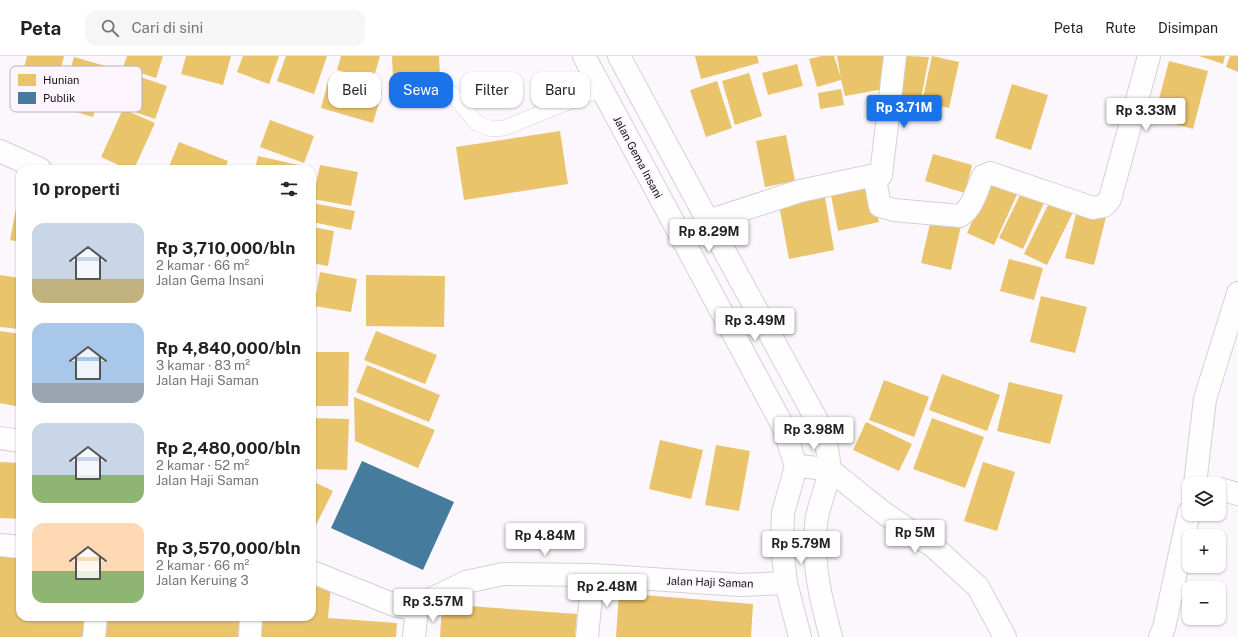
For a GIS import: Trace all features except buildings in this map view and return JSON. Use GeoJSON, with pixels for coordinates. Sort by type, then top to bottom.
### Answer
{"type":"FeatureCollection","features":[{"type":"Feature","properties":{"kind":"street","name":"Jalan Gema Insani"},"geometry":{"type":"LineString","coordinates":[[584,56],[783,426],[796,466]]}},
{"type":"Feature","properties":{"kind":"street"},"geometry":{"type":"LineString","coordinates":[[619,56],[819,424],[828,451],[829,469],[816,524],[815,554],[817,581],[831,637]]}},
{"type":"Feature","properties":{"kind":"street"},"geometry":{"type":"LineString","coordinates":[[875,179],[881,175],[895,56]]}},
{"type":"Feature","properties":{"kind":"street"},"geometry":{"type":"LineString","coordinates":[[708,222],[800,191],[870,176],[875,179],[880,206],[894,210],[960,216],[965,213],[970,206],[983,176],[990,173],[1093,208],[1104,206],[1110,200],[1149,56]]}},
{"type":"Feature","properties":{"kind":"street"},"geometry":{"type":"LineString","coordinates":[[0,151],[31,165]]}},
{"type":"Feature","properties":{"kind":"street"},"geometry":{"type":"LineString","coordinates":[[1196,477],[1205,399],[1232,328],[1238,293]]}},
{"type":"Feature","properties":{"kind":"street"},"geometry":{"type":"LineString","coordinates":[[761,385],[790,370]]}},
{"type":"Feature","properties":{"kind":"street"},"geometry":{"type":"LineString","coordinates":[[0,438],[16,440]]}},
{"type":"Feature","properties":{"kind":"street"},"geometry":{"type":"LineString","coordinates":[[800,637],[786,583],[782,547],[783,513],[796,466],[829,469],[884,513],[934,547],[978,588],[1005,637]]}},
{"type":"Feature","properties":{"kind":"street"},"geometry":{"type":"LineString","coordinates":[[1226,491],[1238,494]]}},
{"type":"Feature","properties":{"kind":"street"},"geometry":{"type":"LineString","coordinates":[[1160,637],[1164,628],[1187,521]]}},
{"type":"Feature","properties":{"kind":"street"},"geometry":{"type":"LineString","coordinates":[[0,545],[16,547]]}},
{"type":"Feature","properties":{"kind":"street","name":"Jalan Haji Saman"},"geometry":{"type":"LineString","coordinates":[[316,574],[397,606],[408,608],[417,606],[466,582],[503,574],[593,575],[740,585],[817,581]]}},
{"type":"Feature","properties":{"kind":"street"},"geometry":{"type":"LineString","coordinates":[[587,637],[593,575]]}},
{"type":"Feature","properties":{"kind":"street"},"geometry":{"type":"LineString","coordinates":[[414,637],[417,606]]}},
{"type":"Feature","properties":{"kind":"street"},"geometry":{"type":"LineString","coordinates":[[94,637],[96,621]]}},
{"type":"Feature","properties":{"kind":"street"},"geometry":{"type":"LineString","coordinates":[[250,637],[251,621]]}},
{"type":"Feature","properties":{"kind":"lane"},"geometry":{"type":"LineString","coordinates":[[453,95],[477,123],[491,129],[504,128],[601,90]]}}]}
